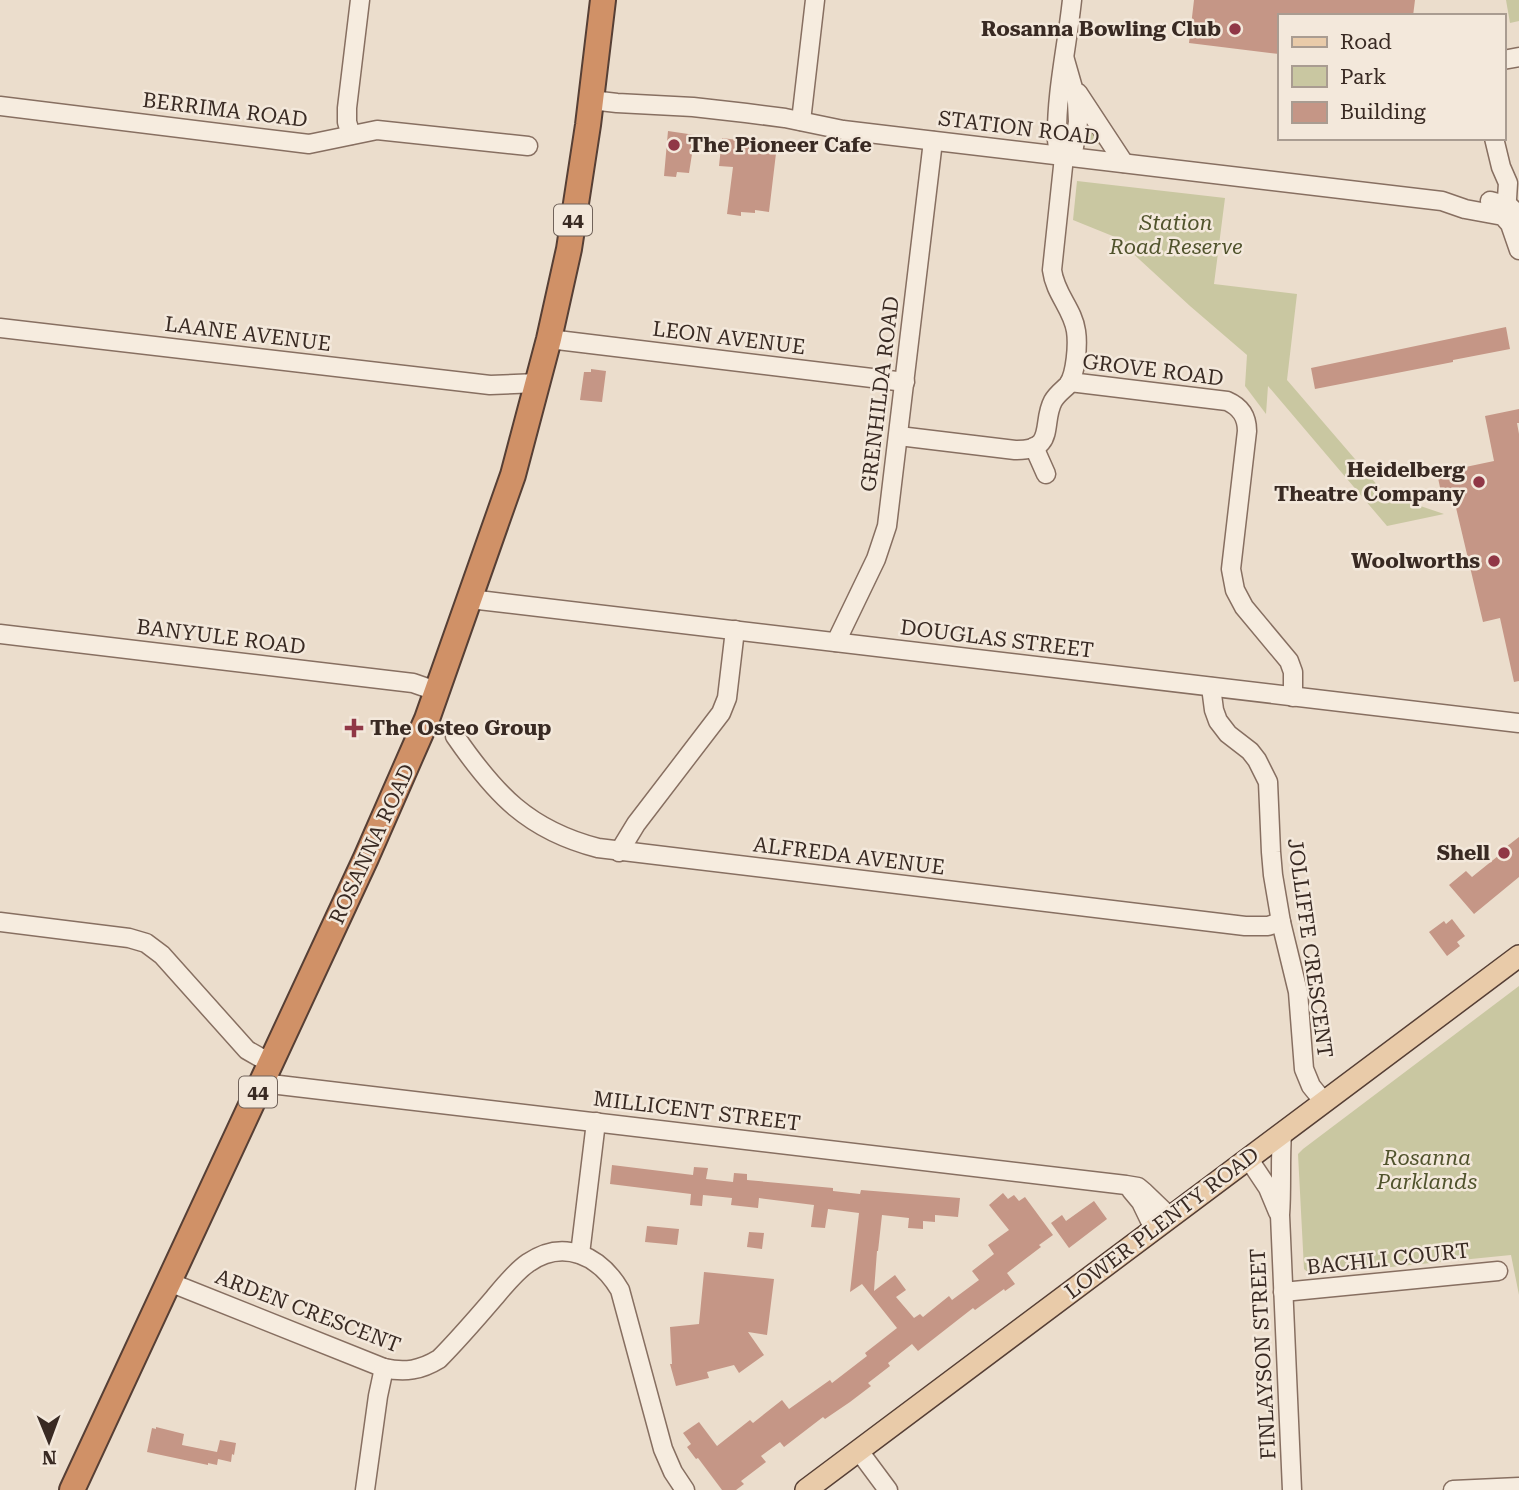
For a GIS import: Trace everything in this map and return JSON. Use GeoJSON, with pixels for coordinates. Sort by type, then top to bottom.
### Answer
{"type":"FeatureCollection","features":[{"type":"Feature","properties":{"kind":"highway","name":"ROSANNA ROAD"},"geometry":{"type":"LineString","coordinates":[[72,1490],[391,804],[418,742],[470,598],[513,475],[549,339],[569,249],[603,0]]}},
{"type":"Feature","properties":{"kind":"main road","name":"LOWER PLENTY ROAD"},"geometry":{"type":"LineString","coordinates":[[806,1490],[1519,956]]}},
{"type":"Feature","properties":{"kind":"street"},"geometry":{"type":"LineString","coordinates":[[351,135],[346,108],[360,0]]}},
{"type":"Feature","properties":{"kind":"street"},"geometry":{"type":"LineString","coordinates":[[801,121],[816,0]]}},
{"type":"Feature","properties":{"kind":"street","name":"GROVE ROAD"},"geometry":{"type":"LineString","coordinates":[[1072,0],[1065,60],[1059,83],[1057,144],[1064,157],[1052,270],[1055,286],[1072,317],[1076,331],[1075,358],[1070,382],[1227,401],[1243,414],[1247,431],[1232,558],[1232,583],[1244,607],[1281,653],[1287,696]]}},
{"type":"Feature","properties":{"kind":"street","name":"GROVE ROAD"},"geometry":{"type":"LineString","coordinates":[[1064,157],[1072,150],[1077,135],[1078,108],[1065,60]]}},
{"type":"Feature","properties":{"kind":"street"},"geometry":{"type":"LineString","coordinates":[[1072,84],[1125,163]]}},
{"type":"Feature","properties":{"kind":"street","name":"STATION ROAD"},"geometry":{"type":"LineString","coordinates":[[591,100],[694,107],[785,118],[843,130],[1441,201],[1465,209],[1506,212]]}},
{"type":"Feature","properties":{"kind":"street","name":"BERRIMA ROAD"},"geometry":{"type":"LineString","coordinates":[[0,106],[309,144],[377,130],[528,146]]}},
{"type":"Feature","properties":{"kind":"street"},"geometry":{"type":"LineString","coordinates":[[1494,140],[1501,167],[1506,212],[1519,250]]}},
{"type":"Feature","properties":{"kind":"street","name":"GRENHILDA ROAD"},"geometry":{"type":"LineString","coordinates":[[836,642],[876,559],[887,526],[933,141]]}},
{"type":"Feature","properties":{"kind":"street","name":"LAANE AVENUE"},"geometry":{"type":"LineString","coordinates":[[0,328],[490,385],[535,393]]}},
{"type":"Feature","properties":{"kind":"street","name":"LEON AVENUE"},"geometry":{"type":"LineString","coordinates":[[549,339],[905,382]]}},
{"type":"Feature","properties":{"kind":"street"},"geometry":{"type":"LineString","coordinates":[[899,436],[1015,450],[1028,449],[1044,438],[1055,398],[1070,382]]}},
{"type":"Feature","properties":{"kind":"street"},"geometry":{"type":"LineString","coordinates":[[1034,447],[1046,474]]}},
{"type":"Feature","properties":{"kind":"street","name":"DOUGLAS STREET"},"geometry":{"type":"LineString","coordinates":[[470,598],[1519,723]]}},
{"type":"Feature","properties":{"kind":"street"},"geometry":{"type":"LineString","coordinates":[[619,852],[636,824],[721,713],[727,698],[735,630]]}},
{"type":"Feature","properties":{"kind":"street","name":"BANYULE ROAD"},"geometry":{"type":"LineString","coordinates":[[0,634],[413,683],[436,691]]}},
{"type":"Feature","properties":{"kind":"street","name":"JOLLIFFE CRESCENT"},"geometry":{"type":"LineString","coordinates":[[1219,688],[1216,716],[1228,734],[1250,751],[1268,782],[1271,852],[1281,922],[1298,992],[1304,1069],[1311,1086],[1324,1102]]}},
{"type":"Feature","properties":{"kind":"street","name":"ALFREDA AVENUE"},"geometry":{"type":"LineString","coordinates":[[455,736],[484,777],[511,804],[546,829],[580,844],[619,852],[1245,926],[1268,926],[1281,922]]}},
{"type":"Feature","properties":{"kind":"street"},"geometry":{"type":"LineString","coordinates":[[0,922],[118,936],[146,943],[162,955],[266,1073]]}},
{"type":"Feature","properties":{"kind":"street","name":"MILLICENT STREET"},"geometry":{"type":"LineString","coordinates":[[266,1073],[596,1122],[1138,1187],[1144,1192],[1162,1223]]}},
{"type":"Feature","properties":{"kind":"street"},"geometry":{"type":"LineString","coordinates":[[596,1122],[580,1254],[608,1272],[620,1290],[663,1449],[685,1490]]}},
{"type":"Feature","properties":{"kind":"street","name":"FINLAYSON STREET"},"geometry":{"type":"LineString","coordinates":[[1282,1133],[1280,1215],[1292,1490]]}},
{"type":"Feature","properties":{"kind":"street","name":"FINLAYSON STREET"},"geometry":{"type":"LineString","coordinates":[[1248,1157],[1268,1188],[1280,1215]]}},
{"type":"Feature","properties":{"kind":"street","name":"ARDEN CRESCENT"},"geometry":{"type":"LineString","coordinates":[[169,1282],[384,1368],[408,1371],[439,1359],[510,1279],[530,1261],[549,1253],[580,1254]]}},
{"type":"Feature","properties":{"kind":"street","name":"BACHLI COURT"},"geometry":{"type":"LineString","coordinates":[[1283,1292],[1497,1271]]}},
{"type":"Feature","properties":{"kind":"street"},"geometry":{"type":"LineString","coordinates":[[365,1490],[384,1368]]}},
{"type":"Feature","properties":{"kind":"street"},"geometry":{"type":"LineString","coordinates":[[859,1451],[888,1490]]}},
{"type":"Feature","properties":{"kind":"street"},"geometry":{"type":"LineString","coordinates":[[1453,1490],[1519,1487]]}},
{"type":"Feature","properties":{"kind":"green space"},"geometry":{"type":"Polygon","coordinates":[[[1506,0],[1519,0],[1519,21],[1510,23],[1506,0]]]}},
{"type":"Feature","properties":{"kind":"green space"},"geometry":{"type":"Polygon","coordinates":[[[1086,117],[1104,145],[1083,142],[1086,117]]]}},
{"type":"Feature","properties":{"kind":"green space","name":"Station Road Reserve"},"geometry":{"type":"Polygon","coordinates":[[[1077,181],[1225,198],[1214,284],[1297,294],[1287,380],[1385,494],[1444,514],[1387,526],[1268,386],[1266,414],[1245,386],[1247,355],[1115,237],[1073,220],[1077,181]]]}},
{"type":"Feature","properties":{"kind":"green space","name":"Rosanna Parklands"},"geometry":{"type":"Polygon","coordinates":[[[1519,986],[1519,1295],[1511,1255],[1311,1275],[1304,1269],[1298,1154],[1519,986]]]}},
{"type":"Feature","properties":{"kind":"building","name":"Rosanna Bowling Club"},"geometry":{"type":"Polygon","coordinates":[[[1194,0],[1415,0],[1413,14],[1278,14],[1278,54],[1189,43],[1194,0]]]}},
{"type":"Feature","properties":{"kind":"building"},"geometry":{"type":"Polygon","coordinates":[[[668,131],[695,135],[689,173],[677,172],[676,177],[664,176],[668,131]]]}},
{"type":"Feature","properties":{"kind":"building"},"geometry":{"type":"Polygon","coordinates":[[[722,138],[777,145],[769,212],[741,212],[741,216],[727,214],[733,167],[719,166],[722,138]]]}},
{"type":"Feature","properties":{"kind":"building"},"geometry":{"type":"Polygon","coordinates":[[[1506,327],[1510,349],[1315,389],[1311,368],[1506,327]]]}},
{"type":"Feature","properties":{"kind":"building"},"geometry":{"type":"Polygon","coordinates":[[[591,369],[606,371],[602,402],[580,400],[584,372],[591,372],[591,369]]]}},
{"type":"Feature","properties":{"kind":"building"},"geometry":{"type":"Polygon","coordinates":[[[1519,409],[1519,681],[1514,682],[1500,618],[1483,622],[1453,495],[1442,497],[1437,473],[1494,461],[1485,416],[1519,409]]]}},
{"type":"Feature","properties":{"kind":"building"},"geometry":{"type":"Polygon","coordinates":[[[1519,837],[1519,877],[1474,914],[1449,885],[1466,871],[1472,877],[1519,837]]]}},
{"type":"Feature","properties":{"kind":"building"},"geometry":{"type":"Polygon","coordinates":[[[1452,919],[1465,936],[1457,942],[1460,946],[1447,956],[1429,932],[1444,921],[1446,924],[1452,919]]]}},
{"type":"Feature","properties":{"kind":"building"},"geometry":{"type":"Polygon","coordinates":[[[612,1165],[693,1175],[694,1167],[708,1168],[706,1179],[733,1182],[734,1173],[747,1174],[747,1180],[833,1188],[833,1191],[860,1194],[861,1190],[960,1198],[958,1217],[935,1215],[935,1222],[923,1221],[923,1229],[908,1228],[909,1218],[882,1215],[874,1291],[895,1275],[906,1290],[896,1297],[914,1318],[920,1314],[923,1317],[949,1296],[952,1300],[979,1280],[972,1271],[994,1254],[988,1245],[1009,1230],[989,1205],[1003,1193],[1008,1199],[1014,1195],[1019,1201],[1025,1197],[1053,1235],[1007,1273],[1015,1284],[975,1310],[973,1308],[918,1351],[912,1344],[868,1383],[871,1386],[850,1402],[825,1419],[823,1417],[784,1447],[780,1442],[761,1456],[766,1462],[741,1481],[744,1484],[736,1490],[722,1490],[687,1447],[691,1444],[683,1433],[699,1422],[717,1446],[750,1420],[753,1423],[782,1400],[789,1409],[830,1380],[832,1383],[897,1328],[862,1284],[850,1292],[859,1213],[828,1209],[825,1228],[811,1227],[814,1205],[759,1198],[758,1208],[731,1205],[732,1198],[703,1195],[702,1206],[690,1205],[691,1194],[610,1184],[612,1165]]]}},
{"type":"Feature","properties":{"kind":"building"},"geometry":{"type":"Polygon","coordinates":[[[1094,1201],[1107,1219],[1069,1248],[1051,1223],[1062,1215],[1066,1221],[1094,1201]]]}},
{"type":"Feature","properties":{"kind":"building"},"geometry":{"type":"Polygon","coordinates":[[[647,1226],[679,1229],[677,1245],[645,1242],[647,1226]]]}},
{"type":"Feature","properties":{"kind":"building"},"geometry":{"type":"Polygon","coordinates":[[[749,1232],[764,1233],[762,1249],[747,1247],[749,1232]]]}},
{"type":"Feature","properties":{"kind":"building"},"geometry":{"type":"Polygon","coordinates":[[[704,1272],[774,1279],[767,1335],[748,1332],[764,1355],[739,1373],[734,1365],[707,1372],[709,1378],[676,1386],[670,1364],[670,1327],[699,1324],[704,1272]]]}},
{"type":"Feature","properties":{"kind":"building"},"geometry":{"type":"Polygon","coordinates":[[[152,1428],[184,1434],[182,1445],[217,1452],[220,1440],[236,1443],[234,1455],[232,1454],[231,1462],[218,1459],[217,1465],[208,1465],[147,1452],[152,1428]]]}},
{"type":"Feature","properties":{"kind":"place","name":"Rosanna Bowling Club"},"geometry":{"type":"Point","coordinates":[1235,29]}},
{"type":"Feature","properties":{"kind":"place","name":"The Pioneer Cafe"},"geometry":{"type":"Point","coordinates":[674,145]}},
{"type":"Feature","properties":{"kind":"place","name":"Heidelberg Theatre Company"},"geometry":{"type":"Point","coordinates":[1479,482]}},
{"type":"Feature","properties":{"kind":"place","name":"Woolworths"},"geometry":{"type":"Point","coordinates":[1494,561]}},
{"type":"Feature","properties":{"kind":"place","name":"The Osteo Group"},"geometry":{"type":"Point","coordinates":[354,728]}},
{"type":"Feature","properties":{"kind":"place","name":"Shell"},"geometry":{"type":"Point","coordinates":[1504,853]}}]}
